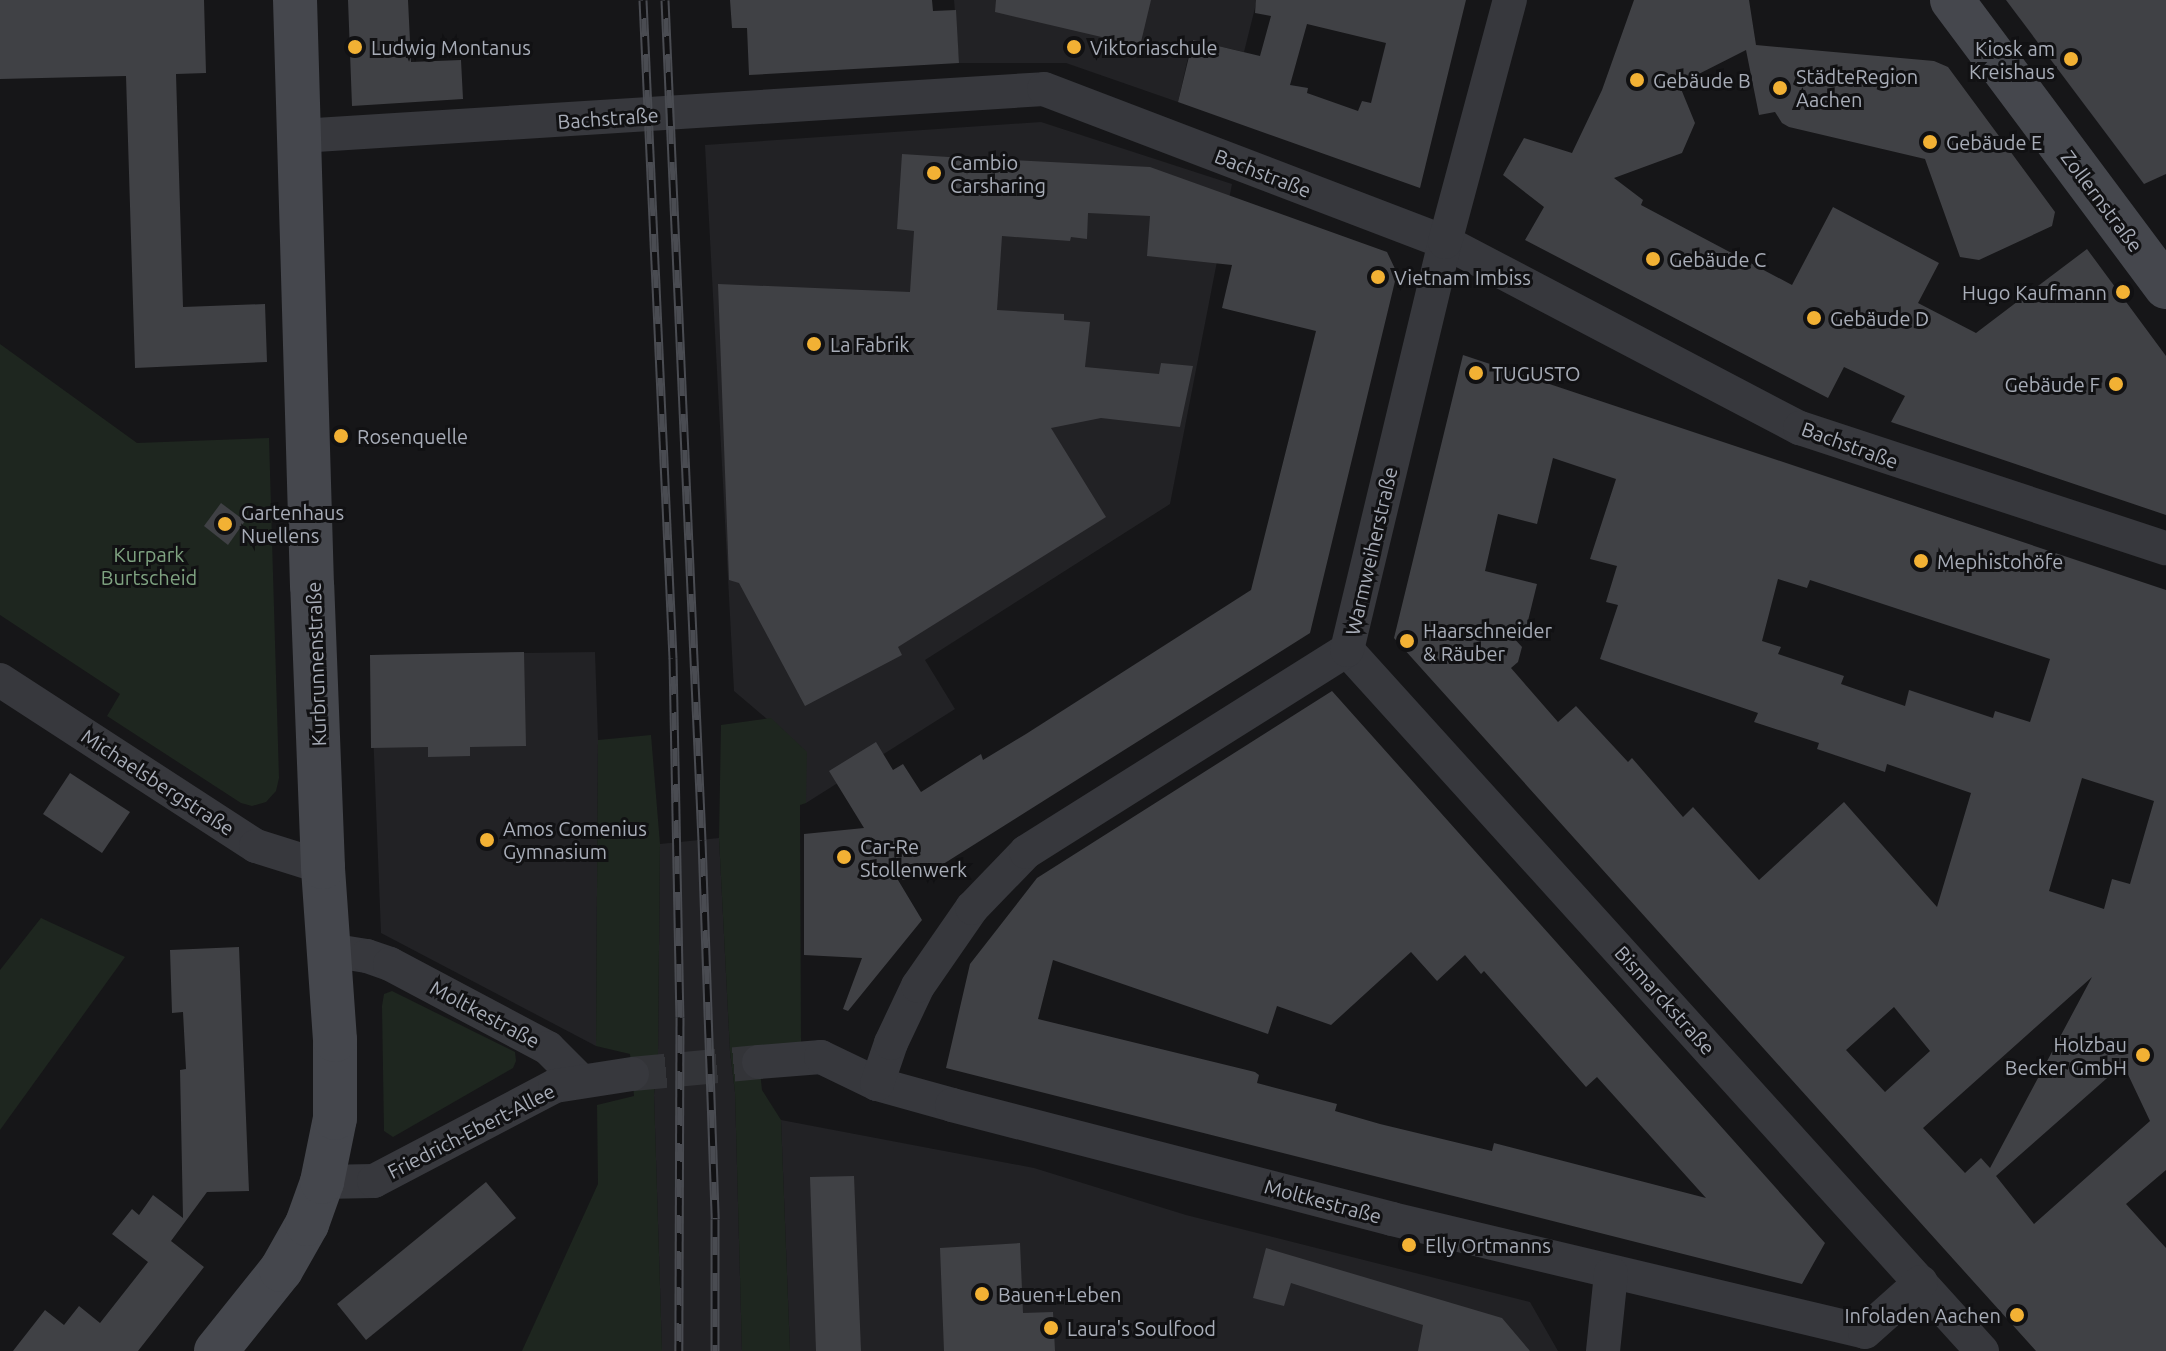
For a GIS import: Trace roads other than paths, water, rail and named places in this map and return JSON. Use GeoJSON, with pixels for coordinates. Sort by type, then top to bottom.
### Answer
{"type":"FeatureCollection","features":[{"type":"Feature","properties":{"kind":"main road","name":"Kurbrunnenstraße"},"geometry":{"type":"LineString","coordinates":[[295,0],[323,867],[335,1040],[335,1118],[322,1182]]}},
{"type":"Feature","properties":{"kind":"main road","name":"Zollernstraße"},"geometry":{"type":"LineString","coordinates":[[1952,0],[2166,287]]}},
{"type":"Feature","properties":{"kind":"main road"},"geometry":{"type":"LineString","coordinates":[[216,1351],[281,1270],[307,1224],[322,1182]]}},
{"type":"Feature","properties":{"kind":"street","name":"Warmweiherstraße"},"geometry":{"type":"LineString","coordinates":[[877,1084],[891,1043],[918,986],[972,908],[1026,852],[1347,650],[1445,242],[1510,0]]}},
{"type":"Feature","properties":{"kind":"street","name":"Bachstraße"},"geometry":{"type":"LineString","coordinates":[[300,136],[1044,89],[1445,242],[1800,428],[2166,548]]}},
{"type":"Feature","properties":{"kind":"street","name":"Bismarckstraße"},"geometry":{"type":"LineString","coordinates":[[1347,650],[1982,1351]]}},
{"type":"Feature","properties":{"kind":"street","name":"Michaelsbergstraße"},"geometry":{"type":"LineString","coordinates":[[0,680],[256,846],[323,867]]}},
{"type":"Feature","properties":{"kind":"street","name":"Moltkestraße"},"geometry":{"type":"LineString","coordinates":[[329,950],[367,956],[390,964],[548,1048],[581,1081]]}},
{"type":"Feature","properties":{"kind":"street","name":"Moltkestraße"},"geometry":{"type":"LineString","coordinates":[[759,1062],[821,1057],[877,1084],[1611,1273],[1865,1332],[1921,1282]]}},
{"type":"Feature","properties":{"kind":"street"},"geometry":{"type":"LineString","coordinates":[[581,1081],[632,1074]]}},
{"type":"Feature","properties":{"kind":"street","name":"Friedrich-Ebert-Allee"},"geometry":{"type":"LineString","coordinates":[[322,1182],[374,1181],[555,1086],[581,1081]]}},
{"type":"Feature","properties":{"kind":"street"},"geometry":{"type":"LineString","coordinates":[[1603,1351],[1611,1273]]}},
{"type":"Feature","properties":{"kind":"tunnel"},"geometry":{"type":"LineString","coordinates":[[632,1074],[759,1062]]}},
{"type":"Feature","properties":{"kind":"railway"},"geometry":{"type":"LineString","coordinates":[[643,0],[673,658],[680,1017],[679,1351]]}},
{"type":"Feature","properties":{"kind":"railway"},"geometry":{"type":"LineString","coordinates":[[665,0],[702,840],[715,1219],[715,1351]]}},
{"type":"Feature","properties":{"kind":"place","name":"Ludwig Montanus"},"geometry":{"type":"Point","coordinates":[355,47]}},
{"type":"Feature","properties":{"kind":"place","name":"Viktoriaschule"},"geometry":{"type":"Point","coordinates":[1074,47]}},
{"type":"Feature","properties":{"kind":"place","name":"Kiosk am Kreishaus"},"geometry":{"type":"Point","coordinates":[2071,59]}},
{"type":"Feature","properties":{"kind":"place","name":"Gebäude B"},"geometry":{"type":"Point","coordinates":[1637,80]}},
{"type":"Feature","properties":{"kind":"place","name":"StädteRegion Aachen"},"geometry":{"type":"Point","coordinates":[1780,88]}},
{"type":"Feature","properties":{"kind":"place","name":"Gebäude E"},"geometry":{"type":"Point","coordinates":[1930,142]}},
{"type":"Feature","properties":{"kind":"place","name":"Cambio Carsharing"},"geometry":{"type":"Point","coordinates":[934,173]}},
{"type":"Feature","properties":{"kind":"place","name":"Gebäude C"},"geometry":{"type":"Point","coordinates":[1653,259]}},
{"type":"Feature","properties":{"kind":"place","name":"Vietnam Imbiss"},"geometry":{"type":"Point","coordinates":[1378,277]}},
{"type":"Feature","properties":{"kind":"place","name":"Hugo Kaufmann"},"geometry":{"type":"Point","coordinates":[2123,292]}},
{"type":"Feature","properties":{"kind":"place","name":"Gebäude D"},"geometry":{"type":"Point","coordinates":[1814,318]}},
{"type":"Feature","properties":{"kind":"place","name":"La Fabrik"},"geometry":{"type":"Point","coordinates":[814,344]}},
{"type":"Feature","properties":{"kind":"place","name":"TUGUSTO"},"geometry":{"type":"Point","coordinates":[1476,373]}},
{"type":"Feature","properties":{"kind":"place","name":"Gebäude F"},"geometry":{"type":"Point","coordinates":[2116,384]}},
{"type":"Feature","properties":{"kind":"place","name":"Rosenquelle"},"geometry":{"type":"Point","coordinates":[341,436]}},
{"type":"Feature","properties":{"kind":"place","name":"Gartenhaus Nuellens"},"geometry":{"type":"Point","coordinates":[225,524]}},
{"type":"Feature","properties":{"kind":"place","name":"Mephistohöfe"},"geometry":{"type":"Point","coordinates":[1921,561]}},
{"type":"Feature","properties":{"kind":"place","name":"Haarschneider & Räuber"},"geometry":{"type":"Point","coordinates":[1407,641]}},
{"type":"Feature","properties":{"kind":"place","name":"Amos Comenius Gymnasium"},"geometry":{"type":"Point","coordinates":[487,840]}},
{"type":"Feature","properties":{"kind":"place","name":"Car-Re Stollenwerk"},"geometry":{"type":"Point","coordinates":[844,857]}},
{"type":"Feature","properties":{"kind":"place","name":"Holzbau Becker GmbH"},"geometry":{"type":"Point","coordinates":[2143,1055]}},
{"type":"Feature","properties":{"kind":"place","name":"Elly Ortmanns"},"geometry":{"type":"Point","coordinates":[1409,1245]}},
{"type":"Feature","properties":{"kind":"place","name":"Bauen+Leben"},"geometry":{"type":"Point","coordinates":[982,1294]}},
{"type":"Feature","properties":{"kind":"place","name":"Infoladen Aachen"},"geometry":{"type":"Point","coordinates":[2017,1315]}},
{"type":"Feature","properties":{"kind":"place","name":"Laura's Soulfood"},"geometry":{"type":"Point","coordinates":[1051,1328]}},
{"type":"Feature","properties":{"kind":"park label","name":"Kurpark Burtscheid"},"geometry":{"type":"Point","coordinates":[149,566]}}]}
